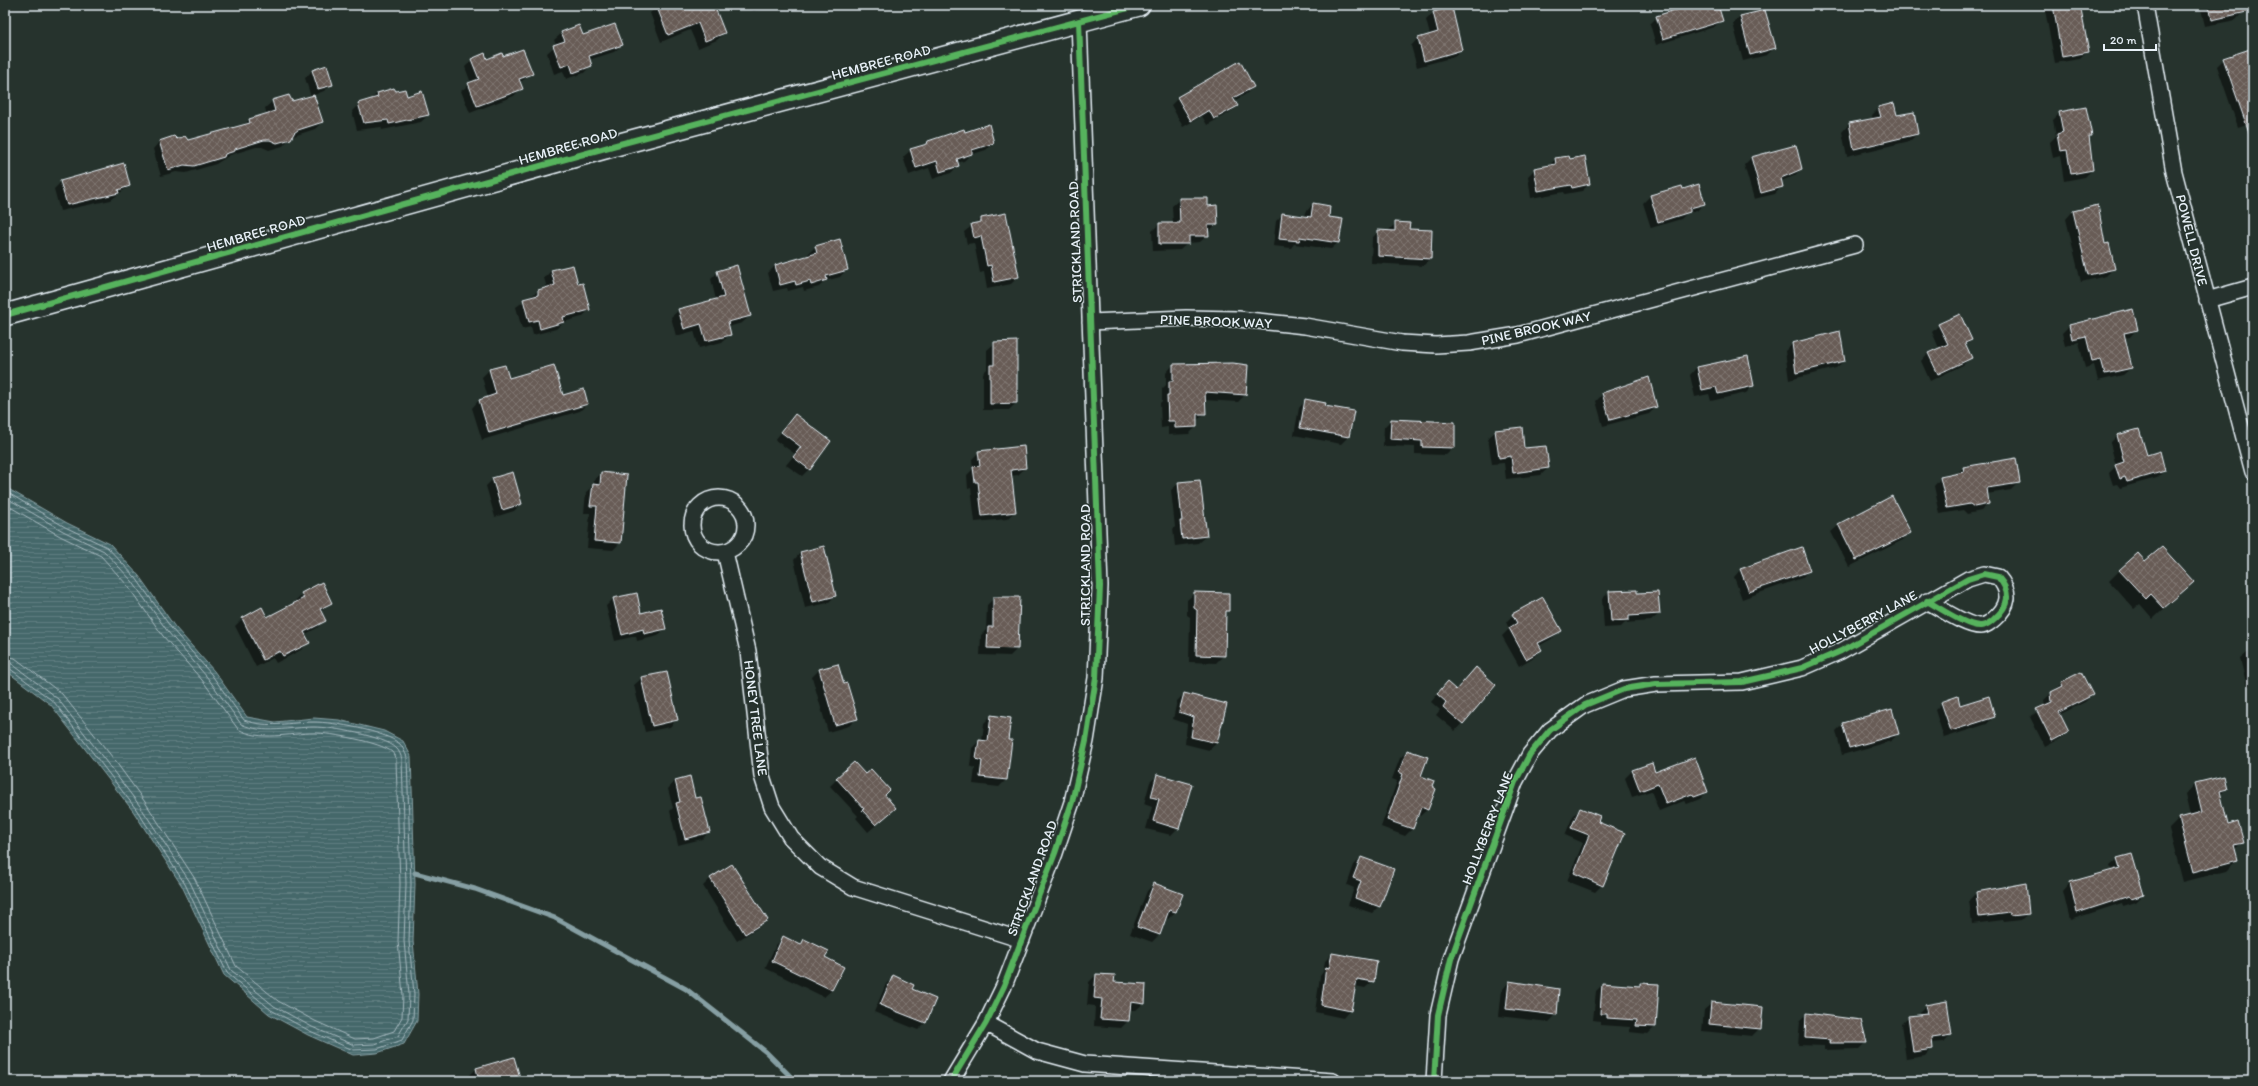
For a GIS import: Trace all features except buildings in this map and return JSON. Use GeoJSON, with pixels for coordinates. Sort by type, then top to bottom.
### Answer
{"type":"FeatureCollection","features":[{"type":"Feature","properties":{"kind":"street","name":"HEMBREE ROAD"},"geometry":{"type":"LineString","coordinates":[[5,316],[616,145],[1139,5]]}},
{"type":"Feature","properties":{"kind":"street","name":"POWELL DRIVE"},"geometry":{"type":"LineString","coordinates":[[2145,5],[2174,172],[2253,472]]}},
{"type":"Feature","properties":{"kind":"street","name":"STRICKLAND ROAD"},"geometry":{"type":"LineString","coordinates":[[951,1081],[986,1023],[1004,986],[1055,853],[1072,802],[1086,741],[1096,678],[1100,586],[1079,21]]}},
{"type":"Feature","properties":{"kind":"street","name":"PINE BROOK WAY"},"geometry":{"type":"LineString","coordinates":[[1090,322],[1186,318],[1238,319],[1305,326],[1402,343],[1436,345],[1469,343],[1518,335],[1855,245]]}},
{"type":"Feature","properties":{"kind":"street"},"geometry":{"type":"LineString","coordinates":[[2207,300],[2253,287]]}},
{"type":"Feature","properties":{"kind":"street","name":"HONEY TREE LANE"},"geometry":{"type":"LineString","coordinates":[[725,552],[748,651],[762,776],[772,807],[791,838],[820,867],[853,887],[1022,940]]}},
{"type":"Feature","properties":{"kind":"street","name":"HOLLYBERRY LANE"},"geometry":{"type":"LineString","coordinates":[[1434,1081],[1438,1015],[1451,959],[1515,782],[1530,754],[1550,730],[1585,704],[1624,689],[1656,684],[1742,682],[1802,668],[1841,651],[1927,601],[1968,579],[1984,574],[1998,577],[2004,584],[2008,600],[2004,611],[1991,622],[1981,626],[1970,624],[1927,601]]}},
{"type":"Feature","properties":{"kind":"street"},"geometry":{"type":"LineString","coordinates":[[986,1023],[1037,1051],[1085,1064],[1333,1081]]}},
{"type":"Feature","properties":{"kind":"water"},"geometry":{"type":"Polygon","coordinates":[[[5,487],[67,523],[110,544],[139,576],[175,627],[214,671],[247,717],[275,722],[314,718],[339,720],[384,731],[403,741],[411,756],[415,884],[413,941],[418,994],[417,1021],[404,1044],[377,1053],[353,1055],[308,1035],[269,1014],[224,975],[182,886],[133,811],[51,705],[5,670],[5,487]]]}},
{"type":"Feature","properties":{"kind":"waterway"},"geometry":{"type":"LineString","coordinates":[[415,873],[475,889],[555,918],[686,989],[766,1052],[795,1081]]}},
{"type":"Feature","properties":{"kind":"cycle path"},"geometry":{"type":"LineString","coordinates":[[5,315],[616,145],[1139,5]]}},
{"type":"Feature","properties":{"kind":"cycle path"},"geometry":{"type":"LineString","coordinates":[[951,1081],[986,1023],[1004,986],[1055,853],[1072,802],[1086,741],[1096,678],[1100,586],[1079,21]]}},
{"type":"Feature","properties":{"kind":"cycle path"},"geometry":{"type":"LineString","coordinates":[[1434,1081],[1438,1015],[1451,959],[1515,782],[1530,754],[1550,730],[1585,705],[1624,689],[1656,684],[1742,682],[1802,668],[1841,651],[1968,579],[1984,574],[1998,577],[2007,594],[2006,604],[1999,614],[1990,623],[1981,626],[1968,624],[1946,612],[1932,604],[1927,601]]}}]}
